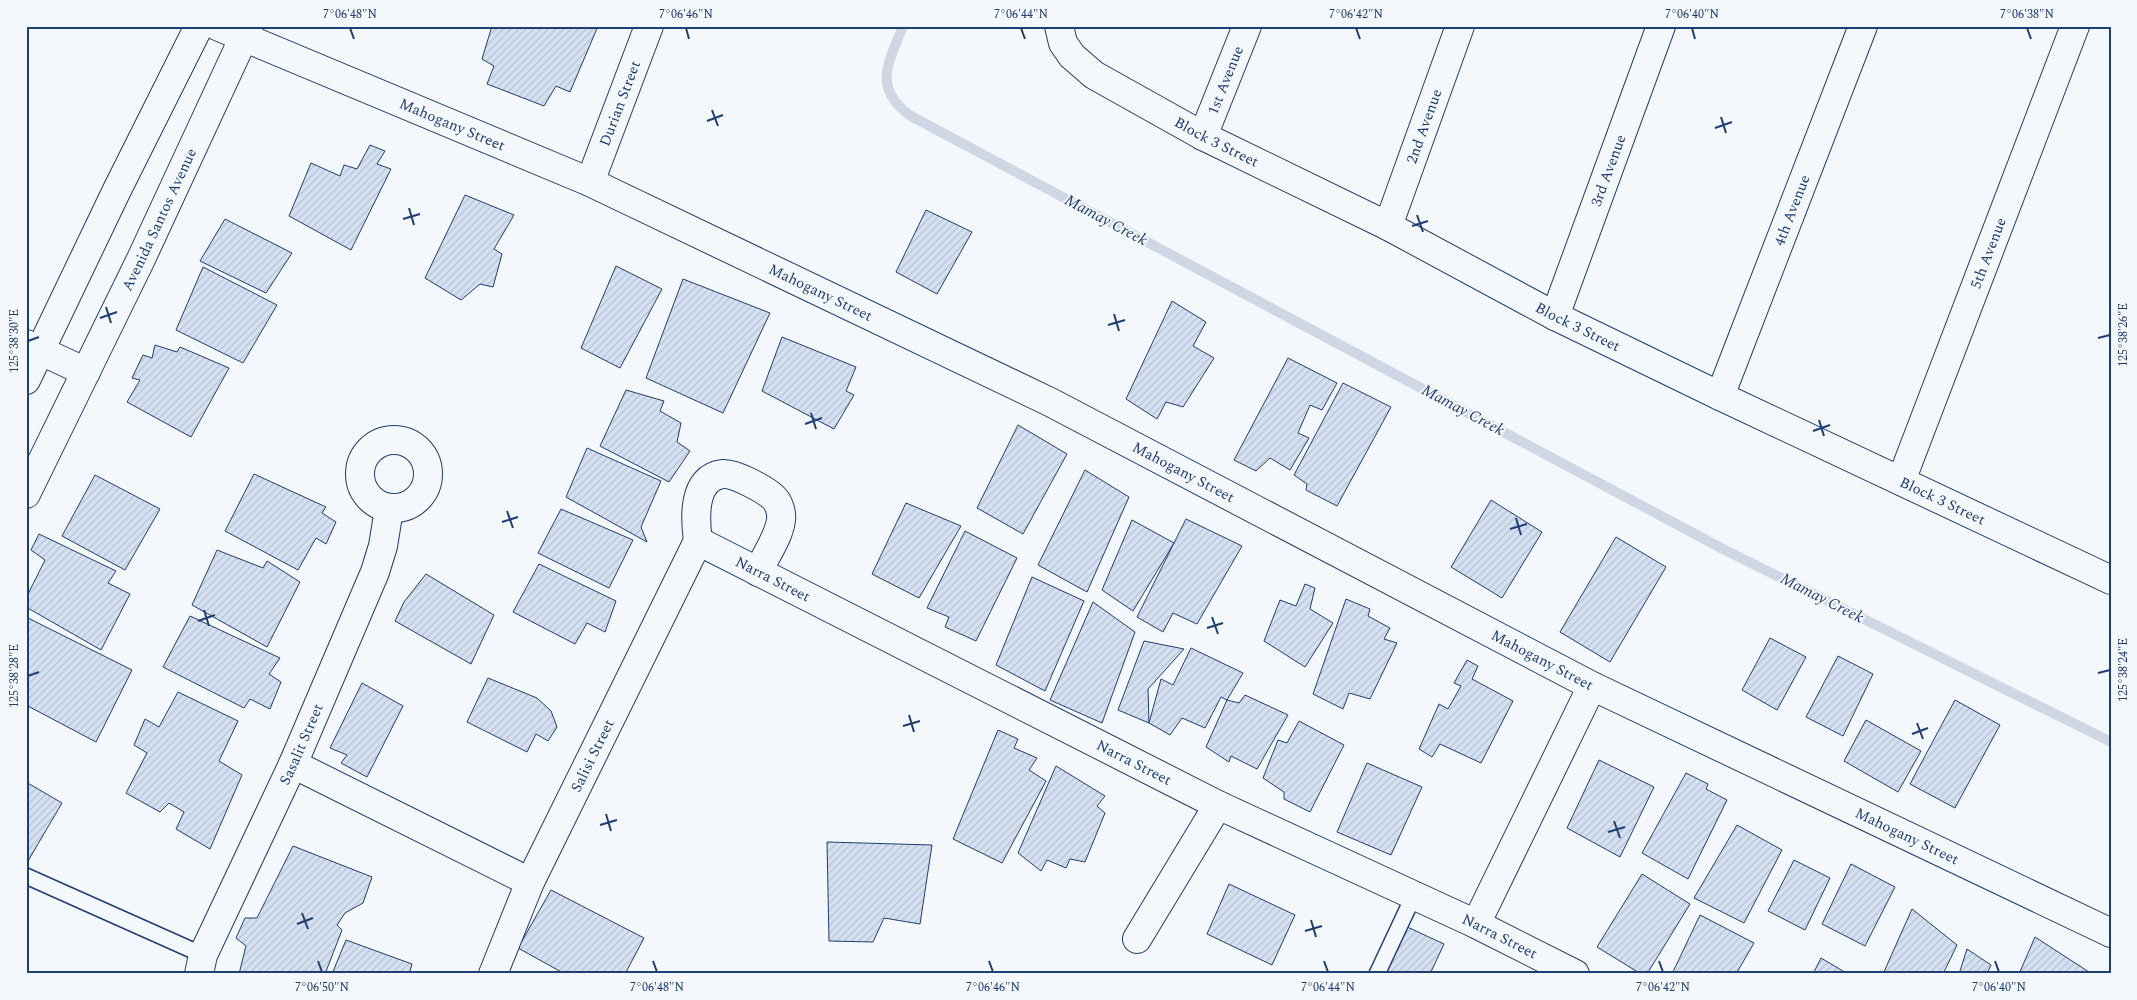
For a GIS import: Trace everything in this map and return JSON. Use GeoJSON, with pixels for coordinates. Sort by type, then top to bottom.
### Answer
{"type":"FeatureCollection","features":[{"type":"Feature","properties":{"kind":"street"},"geometry":{"type":"LineString","coordinates":[[26,380],[33,348],[116,192],[199,26]]}},
{"type":"Feature","properties":{"kind":"street","name":"Mahogany Street"},"geometry":{"type":"LineString","coordinates":[[217,26],[247,32],[590,182],[1050,402],[1592,686],[2111,933]]}},
{"type":"Feature","properties":{"kind":"street","name":"Durian Street"},"geometry":{"type":"LineString","coordinates":[[590,182],[649,26]]}},
{"type":"Feature","properties":{"kind":"street","name":"1st Avenue"},"geometry":{"type":"LineString","coordinates":[[1203,136],[1247,26]]}},
{"type":"Feature","properties":{"kind":"street","name":"2nd Avenue"},"geometry":{"type":"LineString","coordinates":[[1388,226],[1460,26]]}},
{"type":"Feature","properties":{"kind":"street","name":"3rd Avenue"},"geometry":{"type":"LineString","coordinates":[[1555,316],[1661,26]]}},
{"type":"Feature","properties":{"kind":"street","name":"4th Avenue"},"geometry":{"type":"LineString","coordinates":[[1720,396],[1863,26]]}},
{"type":"Feature","properties":{"kind":"street","name":"5th Avenue"},"geometry":{"type":"LineString","coordinates":[[1901,480],[2074,26]]}},
{"type":"Feature","properties":{"kind":"street","name":"Avenida Santos Avenue"},"geometry":{"type":"LineString","coordinates":[[26,494],[247,32]]}},
{"type":"Feature","properties":{"kind":"street","name":"Block 3 Street"},"geometry":{"type":"LineString","coordinates":[[1061,34],[1072,56],[1094,75],[1203,136],[1388,226],[1555,316],[2111,580]]}},
{"type":"Feature","properties":{"kind":"street"},"geometry":{"type":"LineString","coordinates":[[33,348],[86,372]]}},
{"type":"Feature","properties":{"kind":"street"},"geometry":{"type":"LineString","coordinates":[[698,541],[695,521],[696,506],[700,493],[712,479],[725,474],[734,476],[765,491],[775,499],[780,508],[781,519],[778,531],[758,572]]}},
{"type":"Feature","properties":{"kind":"street","name":"Sasalit Street"},"geometry":{"type":"LineString","coordinates":[[201,964],[293,764],[374,572],[382,546],[389,509]]}},
{"type":"Feature","properties":{"kind":"street","name":"Narra Street"},"geometry":{"type":"LineString","coordinates":[[698,541],[1218,805],[1476,924],[1576,974]]}},
{"type":"Feature","properties":{"kind":"street","name":"Salisi Street"},"geometry":{"type":"LineString","coordinates":[[493,974],[530,882],[698,541]]}},
{"type":"Feature","properties":{"kind":"street"},"geometry":{"type":"LineString","coordinates":[[1476,924],[1592,686]]}},
{"type":"Feature","properties":{"kind":"street"},"geometry":{"type":"LineString","coordinates":[[293,764],[530,882]]}},
{"type":"Feature","properties":{"kind":"street"},"geometry":{"type":"LineString","coordinates":[[1137,938],[1218,805]]}},
{"type":"Feature","properties":{"kind":"lane"},"geometry":{"type":"LineString","coordinates":[[26,876],[201,964]]}},
{"type":"Feature","properties":{"kind":"lane"},"geometry":{"type":"LineString","coordinates":[[1377,974],[1414,895]]}},
{"type":"Feature","properties":{"kind":"building"},"geometry":{"type":"Polygon","coordinates":[[[492,26],[598,26],[570,92],[556,86],[544,106],[487,84],[494,66],[482,59],[492,26]]]}},
{"type":"Feature","properties":{"kind":"building"},"geometry":{"type":"Polygon","coordinates":[[[370,145],[385,151],[377,164],[391,169],[351,250],[289,216],[311,163],[340,176],[344,165],[357,169],[370,145]]]}},
{"type":"Feature","properties":{"kind":"building"},"geometry":{"type":"Polygon","coordinates":[[[465,195],[514,215],[494,249],[502,254],[493,287],[480,284],[461,300],[425,278],[465,195]]]}},
{"type":"Feature","properties":{"kind":"building"},"geometry":{"type":"Polygon","coordinates":[[[926,210],[972,232],[937,294],[896,272],[926,210]]]}},
{"type":"Feature","properties":{"kind":"building"},"geometry":{"type":"Polygon","coordinates":[[[225,219],[292,253],[266,293],[200,261],[225,219]]]}},
{"type":"Feature","properties":{"kind":"building"},"geometry":{"type":"Polygon","coordinates":[[[616,266],[662,289],[620,368],[581,348],[616,266]]]}},
{"type":"Feature","properties":{"kind":"building"},"geometry":{"type":"Polygon","coordinates":[[[203,267],[277,305],[243,363],[176,330],[203,267]]]}},
{"type":"Feature","properties":{"kind":"building"},"geometry":{"type":"Polygon","coordinates":[[[683,279],[770,313],[723,413],[646,378],[683,279]]]}},
{"type":"Feature","properties":{"kind":"building"},"geometry":{"type":"Polygon","coordinates":[[[1172,301],[1206,322],[1193,346],[1214,358],[1183,407],[1166,402],[1157,419],[1126,399],[1172,301]]]}},
{"type":"Feature","properties":{"kind":"building"},"geometry":{"type":"Polygon","coordinates":[[[782,337],[856,367],[846,391],[854,395],[834,429],[762,391],[782,337]]]}},
{"type":"Feature","properties":{"kind":"building"},"geometry":{"type":"Polygon","coordinates":[[[155,345],[177,352],[180,347],[229,368],[191,437],[127,402],[140,380],[132,378],[143,355],[152,358],[155,345]]]}},
{"type":"Feature","properties":{"kind":"building"},"geometry":{"type":"Polygon","coordinates":[[[1288,358],[1337,383],[1322,410],[1310,405],[1298,433],[1309,438],[1290,470],[1270,458],[1256,471],[1234,460],[1288,358]]]}},
{"type":"Feature","properties":{"kind":"building"},"geometry":{"type":"Polygon","coordinates":[[[1343,383],[1391,407],[1337,506],[1306,490],[1307,484],[1294,475],[1343,383]]]}},
{"type":"Feature","properties":{"kind":"building"},"geometry":{"type":"Polygon","coordinates":[[[626,390],[664,401],[660,411],[681,423],[677,442],[690,451],[669,482],[600,446],[626,390]]]}},
{"type":"Feature","properties":{"kind":"building"},"geometry":{"type":"Polygon","coordinates":[[[1018,425],[1067,454],[1023,534],[977,508],[1018,425]]]}},
{"type":"Feature","properties":{"kind":"building"},"geometry":{"type":"Polygon","coordinates":[[[587,448],[661,481],[641,527],[647,542],[566,497],[587,448]]]}},
{"type":"Feature","properties":{"kind":"building"},"geometry":{"type":"Polygon","coordinates":[[[1085,470],[1129,497],[1087,592],[1038,565],[1085,470]]]}},
{"type":"Feature","properties":{"kind":"building"},"geometry":{"type":"Polygon","coordinates":[[[254,474],[326,507],[322,513],[336,522],[326,544],[316,538],[298,570],[225,531],[254,474]]]}},
{"type":"Feature","properties":{"kind":"building"},"geometry":{"type":"Polygon","coordinates":[[[95,475],[160,509],[125,570],[62,536],[95,475]]]}},
{"type":"Feature","properties":{"kind":"building"},"geometry":{"type":"Polygon","coordinates":[[[1491,500],[1542,532],[1502,598],[1451,567],[1491,500]]]}},
{"type":"Feature","properties":{"kind":"building"},"geometry":{"type":"Polygon","coordinates":[[[906,503],[961,526],[919,598],[872,574],[906,503]]]}},
{"type":"Feature","properties":{"kind":"building"},"geometry":{"type":"Polygon","coordinates":[[[561,509],[633,540],[609,588],[538,553],[561,509]]]}},
{"type":"Feature","properties":{"kind":"building"},"geometry":{"type":"Polygon","coordinates":[[[1186,519],[1242,546],[1197,624],[1173,613],[1163,632],[1137,617],[1186,519]]]}},
{"type":"Feature","properties":{"kind":"building"},"geometry":{"type":"Polygon","coordinates":[[[1132,520],[1174,543],[1133,611],[1102,590],[1132,520]]]}},
{"type":"Feature","properties":{"kind":"building"},"geometry":{"type":"Polygon","coordinates":[[[965,531],[1017,558],[976,641],[945,627],[949,617],[927,608],[965,531]]]}},
{"type":"Feature","properties":{"kind":"building"},"geometry":{"type":"Polygon","coordinates":[[[39,534],[116,571],[108,583],[130,594],[101,650],[26,607],[26,598],[45,560],[31,550],[39,534]]]}},
{"type":"Feature","properties":{"kind":"building"},"geometry":{"type":"Polygon","coordinates":[[[1616,537],[1666,567],[1610,662],[1560,632],[1616,537]]]}},
{"type":"Feature","properties":{"kind":"building"},"geometry":{"type":"Polygon","coordinates":[[[217,550],[263,568],[267,561],[300,582],[267,647],[192,605],[217,550]]]}},
{"type":"Feature","properties":{"kind":"building"},"geometry":{"type":"Polygon","coordinates":[[[539,564],[616,601],[605,632],[587,623],[575,644],[513,612],[539,564]]]}},
{"type":"Feature","properties":{"kind":"building"},"geometry":{"type":"Polygon","coordinates":[[[426,574],[494,615],[471,664],[395,621],[404,602],[426,574]]]}},
{"type":"Feature","properties":{"kind":"building"},"geometry":{"type":"Polygon","coordinates":[[[1032,577],[1084,601],[1045,691],[996,665],[1032,577]]]}},
{"type":"Feature","properties":{"kind":"building"},"geometry":{"type":"Polygon","coordinates":[[[1305,584],[1315,588],[1310,609],[1333,623],[1305,667],[1264,641],[1280,600],[1296,606],[1305,584]]]}},
{"type":"Feature","properties":{"kind":"building"},"geometry":{"type":"Polygon","coordinates":[[[1346,599],[1370,609],[1368,616],[1390,628],[1384,639],[1397,643],[1370,699],[1349,693],[1343,709],[1313,694],[1346,599]]]}},
{"type":"Feature","properties":{"kind":"building"},"geometry":{"type":"Polygon","coordinates":[[[1093,602],[1135,632],[1102,723],[1050,700],[1093,602]]]}},
{"type":"Feature","properties":{"kind":"building"},"geometry":{"type":"Polygon","coordinates":[[[190,616],[280,658],[269,674],[281,682],[270,709],[250,699],[244,708],[163,667],[190,616]]]}},
{"type":"Feature","properties":{"kind":"building"},"geometry":{"type":"Polygon","coordinates":[[[26,617],[132,670],[96,742],[26,705],[26,694],[29,689],[26,688],[26,617]]]}},
{"type":"Feature","properties":{"kind":"building"},"geometry":{"type":"Polygon","coordinates":[[[1770,638],[1806,657],[1777,710],[1742,690],[1770,638]]]}},
{"type":"Feature","properties":{"kind":"building"},"geometry":{"type":"Polygon","coordinates":[[[1144,641],[1184,649],[1148,689],[1149,723],[1118,710],[1144,641]]]}},
{"type":"Feature","properties":{"kind":"building"},"geometry":{"type":"Polygon","coordinates":[[[1191,648],[1243,673],[1227,700],[1221,697],[1205,728],[1182,718],[1170,735],[1149,723],[1161,679],[1173,685],[1191,648]]]}},
{"type":"Feature","properties":{"kind":"building"},"geometry":{"type":"Polygon","coordinates":[[[1838,656],[1873,674],[1843,736],[1806,717],[1838,656]]]}},
{"type":"Feature","properties":{"kind":"building"},"geometry":{"type":"Polygon","coordinates":[[[1467,660],[1478,666],[1472,679],[1513,701],[1481,763],[1440,744],[1432,757],[1419,749],[1439,704],[1448,709],[1461,686],[1454,683],[1467,660]]]}},
{"type":"Feature","properties":{"kind":"building"},"geometry":{"type":"Polygon","coordinates":[[[488,678],[537,698],[551,711],[557,727],[548,741],[536,734],[527,752],[467,722],[488,678]]]}},
{"type":"Feature","properties":{"kind":"building"},"geometry":{"type":"Polygon","coordinates":[[[362,683],[403,706],[367,777],[341,763],[347,755],[330,748],[362,683]]]}},
{"type":"Feature","properties":{"kind":"building"},"geometry":{"type":"Polygon","coordinates":[[[178,692],[238,721],[219,761],[242,775],[210,849],[176,829],[184,812],[169,803],[160,812],[126,793],[147,753],[134,745],[145,719],[159,727],[178,692]]]}},
{"type":"Feature","properties":{"kind":"building"},"geometry":{"type":"Polygon","coordinates":[[[1245,695],[1288,715],[1257,769],[1231,756],[1229,762],[1206,747],[1227,700],[1239,703],[1245,695]]]}},
{"type":"Feature","properties":{"kind":"building"},"geometry":{"type":"Polygon","coordinates":[[[1955,700],[2000,725],[1955,808],[1910,784],[1955,700]]]}},
{"type":"Feature","properties":{"kind":"building"},"geometry":{"type":"Polygon","coordinates":[[[1866,720],[1921,751],[1898,792],[1844,761],[1866,720]]]}},
{"type":"Feature","properties":{"kind":"building"},"geometry":{"type":"Polygon","coordinates":[[[1299,721],[1344,745],[1310,812],[1284,799],[1284,792],[1263,778],[1278,740],[1287,743],[1299,721]]]}},
{"type":"Feature","properties":{"kind":"building"},"geometry":{"type":"Polygon","coordinates":[[[998,730],[1018,739],[1014,748],[1037,758],[1029,770],[1046,781],[1002,863],[953,839],[998,730]]]}},
{"type":"Feature","properties":{"kind":"building"},"geometry":{"type":"Polygon","coordinates":[[[1599,760],[1654,787],[1620,857],[1567,828],[1599,760]]]}},
{"type":"Feature","properties":{"kind":"building"},"geometry":{"type":"Polygon","coordinates":[[[1367,763],[1422,787],[1391,855],[1337,832],[1367,763]]]}},
{"type":"Feature","properties":{"kind":"building"},"geometry":{"type":"Polygon","coordinates":[[[1056,766],[1105,796],[1097,806],[1105,813],[1085,862],[1070,859],[1066,868],[1047,860],[1041,871],[1018,853],[1056,766]]]}},
{"type":"Feature","properties":{"kind":"building"},"geometry":{"type":"Polygon","coordinates":[[[1686,773],[1708,784],[1706,789],[1727,800],[1688,879],[1642,853],[1686,773]]]}},
{"type":"Feature","properties":{"kind":"building"},"geometry":{"type":"Polygon","coordinates":[[[26,782],[62,803],[28,861],[26,860],[26,782]]]}},
{"type":"Feature","properties":{"kind":"building"},"geometry":{"type":"Polygon","coordinates":[[[1737,825],[1782,850],[1744,923],[1694,898],[1737,825]]]}},
{"type":"Feature","properties":{"kind":"building"},"geometry":{"type":"Polygon","coordinates":[[[827,842],[932,845],[920,924],[884,918],[873,942],[829,941],[827,842]]]}},
{"type":"Feature","properties":{"kind":"building"},"geometry":{"type":"Polygon","coordinates":[[[293,846],[372,877],[363,903],[345,913],[337,925],[342,930],[325,974],[239,974],[246,946],[236,938],[245,918],[257,918],[293,846]]]}},
{"type":"Feature","properties":{"kind":"building"},"geometry":{"type":"Polygon","coordinates":[[[1794,860],[1830,878],[1805,930],[1768,911],[1794,860]]]}},
{"type":"Feature","properties":{"kind":"building"},"geometry":{"type":"Polygon","coordinates":[[[1851,864],[1895,887],[1865,946],[1822,924],[1851,864]]]}},
{"type":"Feature","properties":{"kind":"building"},"geometry":{"type":"Polygon","coordinates":[[[1642,874],[1690,904],[1647,974],[1641,974],[1597,947],[1642,874]]]}},
{"type":"Feature","properties":{"kind":"building"},"geometry":{"type":"Polygon","coordinates":[[[1229,884],[1295,915],[1272,965],[1207,934],[1229,884]]]}},
{"type":"Feature","properties":{"kind":"building"},"geometry":{"type":"Polygon","coordinates":[[[551,890],[644,938],[625,974],[565,974],[518,948],[551,890]]]}},
{"type":"Feature","properties":{"kind":"building"},"geometry":{"type":"Polygon","coordinates":[[[1912,909],[1957,945],[1943,974],[1883,974],[1912,909]]]}},
{"type":"Feature","properties":{"kind":"building"},"geometry":{"type":"Polygon","coordinates":[[[1700,915],[1754,943],[1736,974],[1672,974],[1700,915]]]}},
{"type":"Feature","properties":{"kind":"building"},"geometry":{"type":"Polygon","coordinates":[[[1403,925],[1444,944],[1430,974],[1380,974],[1403,925]]]}},
{"type":"Feature","properties":{"kind":"building"},"geometry":{"type":"Polygon","coordinates":[[[2035,937],[2089,972],[2088,974],[2019,974],[2035,937]]]}},
{"type":"Feature","properties":{"kind":"building"},"geometry":{"type":"Polygon","coordinates":[[[346,940],[412,964],[409,974],[332,974],[346,940]]]}},
{"type":"Feature","properties":{"kind":"building"},"geometry":{"type":"Polygon","coordinates":[[[1967,949],[1991,965],[1987,974],[1959,974],[1967,949]]]}},
{"type":"Feature","properties":{"kind":"building"},"geometry":{"type":"Polygon","coordinates":[[[1821,958],[1848,974],[1813,974],[1821,958]]]}},
{"type":"Feature","properties":{"kind":"waterway","name":"Mamay Creek"},"geometry":{"type":"LineString","coordinates":[[903,26],[889,63],[887,84],[890,94],[909,115],[1723,549],[2111,742]]}}]}
